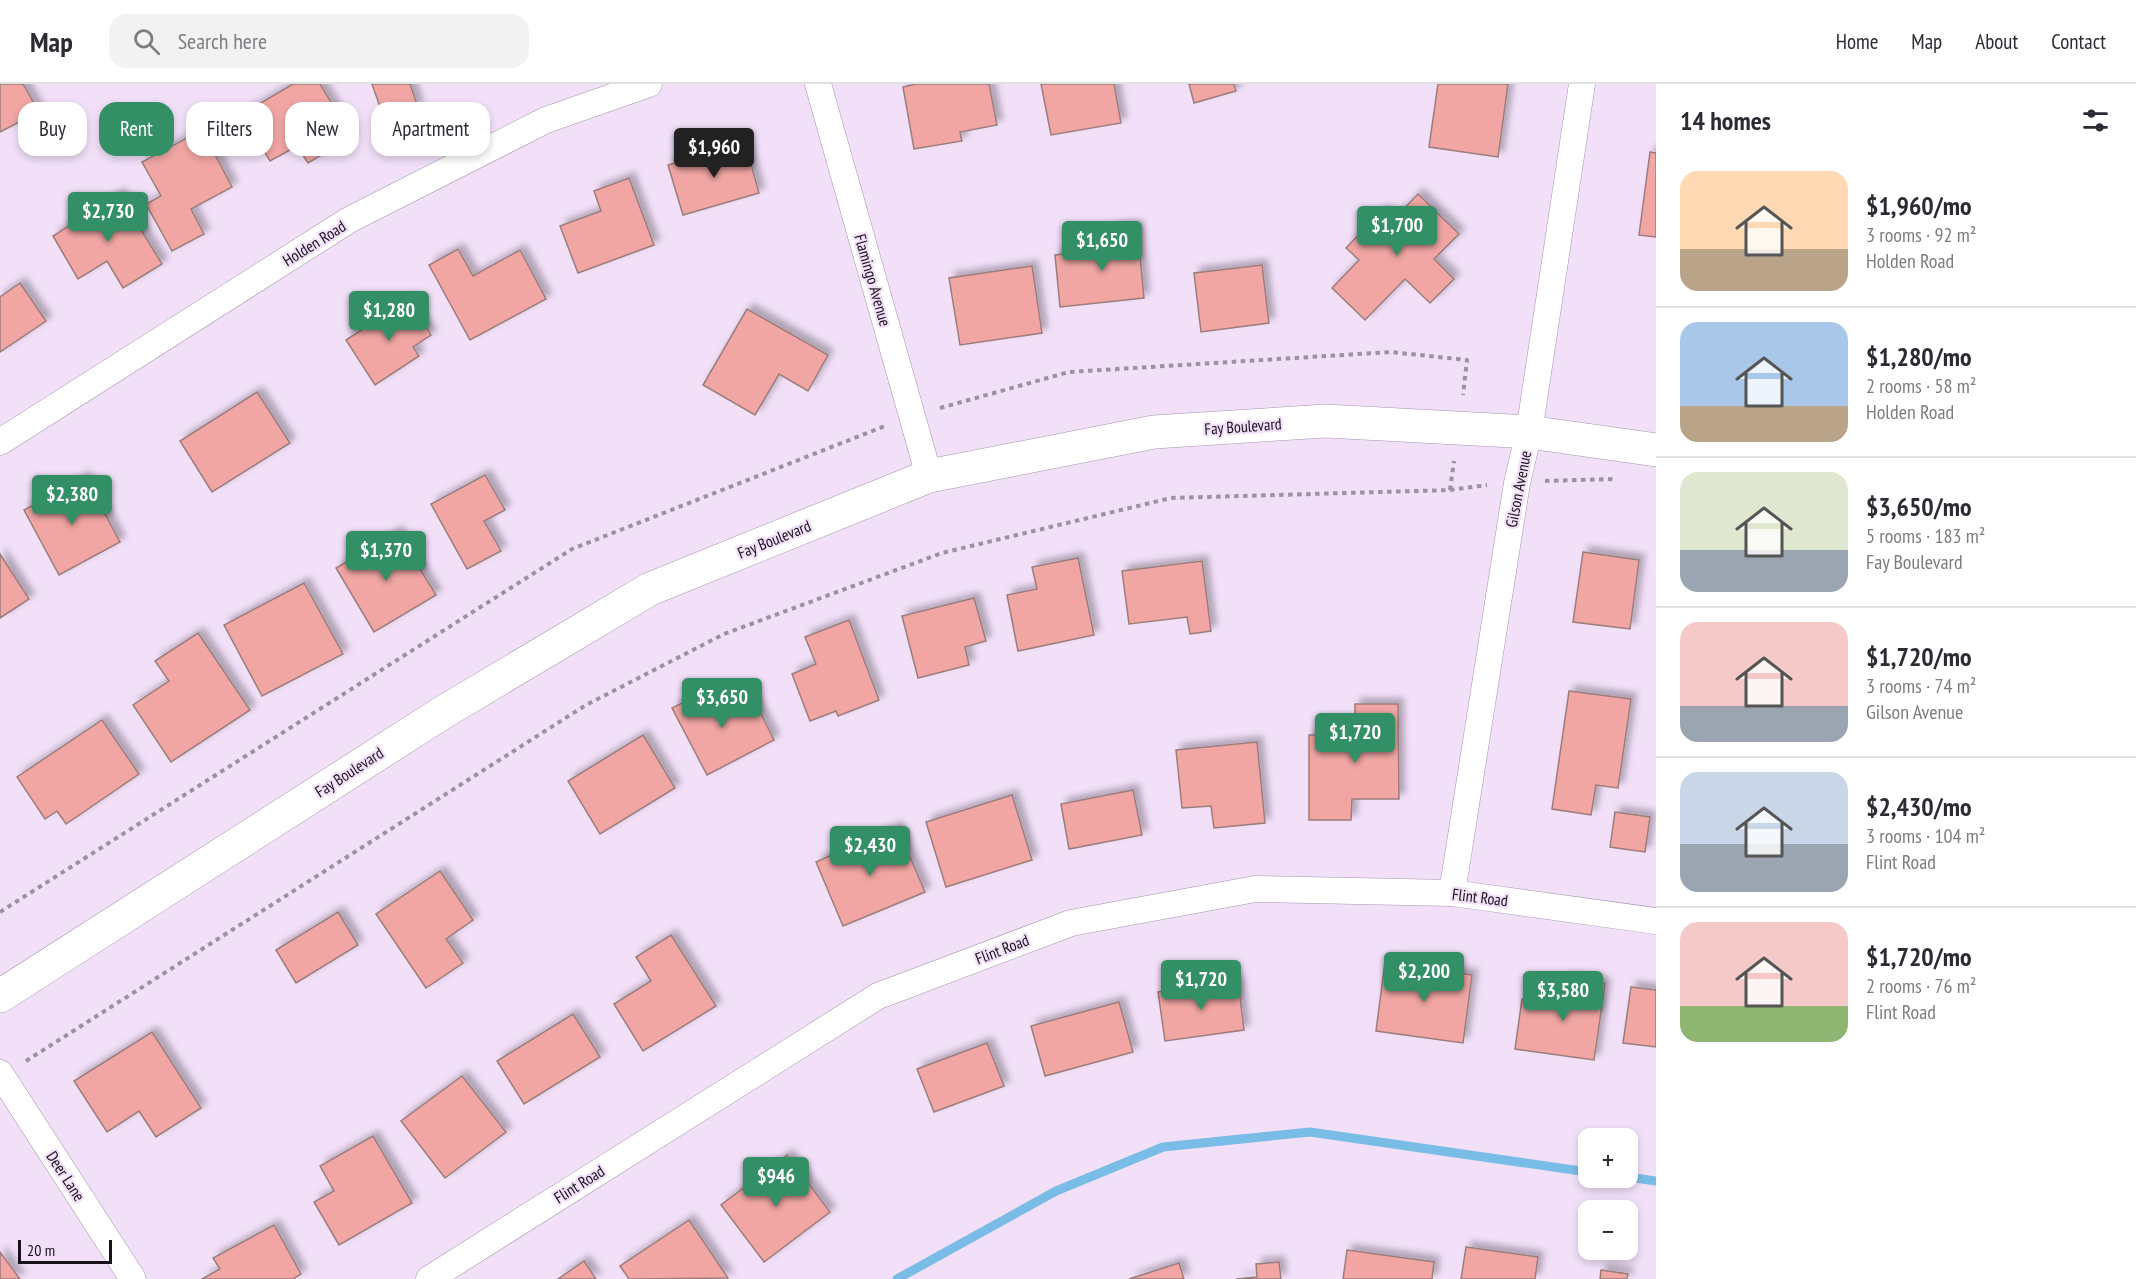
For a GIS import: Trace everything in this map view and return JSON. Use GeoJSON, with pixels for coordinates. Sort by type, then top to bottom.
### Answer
{"type":"FeatureCollection","features":[{"type":"Feature","properties":{"kind":"street","name":"Holden Road"},"geometry":{"type":"LineString","coordinates":[[0,442],[349,220],[546,120],[649,84]]}},
{"type":"Feature","properties":{"kind":"street","name":"Flamingo Avenue"},"geometry":{"type":"LineString","coordinates":[[818,84],[929,476]]}},
{"type":"Feature","properties":{"kind":"street","name":"Gilson Avenue"},"geometry":{"type":"LineString","coordinates":[[1452,893],[1515,493],[1528,432],[1582,84]]}},
{"type":"Feature","properties":{"kind":"street","name":"Fay Boulevard"},"geometry":{"type":"LineString","coordinates":[[0,996],[442,713],[650,590],[929,476],[1155,432],[1326,421],[1528,432],[1656,450]]}},
{"type":"Feature","properties":{"kind":"street","name":"Flint Road"},"geometry":{"type":"LineString","coordinates":[[429,1279],[878,996],[1071,923],[1255,889],[1452,893],[1656,921]]}},
{"type":"Feature","properties":{"kind":"street","name":"Deer Lane"},"geometry":{"type":"LineString","coordinates":[[1,1075],[133,1279]]}},
{"type":"Feature","properties":{"kind":"path"},"geometry":{"type":"LineString","coordinates":[[1463,395],[1467,360]]}},
{"type":"Feature","properties":{"kind":"path"},"geometry":{"type":"LineString","coordinates":[[1450,490],[1455,452]]}},
{"type":"Feature","properties":{"kind":"path"},"geometry":{"type":"LineString","coordinates":[[1536,482],[1622,478]]}},
{"type":"Feature","properties":{"kind":"path"},"geometry":{"type":"LineString","coordinates":[[1,1075],[586,705],[724,634],[942,553],[1171,498],[1450,490],[1498,484]]}},
{"type":"Feature","properties":{"kind":"building"},"geometry":{"type":"Polygon","coordinates":[[[0,84],[23,84],[33,102],[18,102],[18,123],[0,132],[0,84]]]}},
{"type":"Feature","properties":{"kind":"building"},"geometry":{"type":"Polygon","coordinates":[[[293,84],[320,84],[331,102],[285,102],[285,153],[270,161],[267,156],[273,156],[273,102],[262,102],[293,84]]]}},
{"type":"Feature","properties":{"kind":"building"},"geometry":{"type":"Polygon","coordinates":[[[372,84],[410,84],[416,102],[378,102],[372,84]]]}},
{"type":"Feature","properties":{"kind":"building"},"geometry":{"type":"Polygon","coordinates":[[[916,84],[989,84],[997,125],[960,132],[962,141],[914,149],[903,87],[916,84]]]}},
{"type":"Feature","properties":{"kind":"building"},"geometry":{"type":"Polygon","coordinates":[[[1041,84],[1114,84],[1121,123],[1051,135],[1041,84]]]}},
{"type":"Feature","properties":{"kind":"building"},"geometry":{"type":"Polygon","coordinates":[[[1189,84],[1234,84],[1236,91],[1194,103],[1189,84]]]}},
{"type":"Feature","properties":{"kind":"building"},"geometry":{"type":"Polygon","coordinates":[[[1438,84],[1508,84],[1498,157],[1429,147],[1438,84]]]}},
{"type":"Feature","properties":{"kind":"building"},"geometry":{"type":"Polygon","coordinates":[[[186,139],[186,156],[216,156],[232,187],[191,209],[204,234],[172,251],[146,204],[161,196],[142,162],[153,156],[174,156],[174,145],[186,139]]]}},
{"type":"Feature","properties":{"kind":"building"},"geometry":{"type":"Polygon","coordinates":[[[745,143],[759,193],[683,215],[668,165],[745,143]]]}},
{"type":"Feature","properties":{"kind":"building"},"geometry":{"type":"Polygon","coordinates":[[[1650,152],[1656,153],[1656,237],[1639,235],[1650,152]]]}},
{"type":"Feature","properties":{"kind":"building"},"geometry":{"type":"Polygon","coordinates":[[[303,156],[320,156],[308,163],[303,156]]]}},
{"type":"Feature","properties":{"kind":"building"},"geometry":{"type":"Polygon","coordinates":[[[629,178],[654,245],[578,273],[560,226],[601,211],[594,191],[629,178]]]}},
{"type":"Feature","properties":{"kind":"building"},"geometry":{"type":"Polygon","coordinates":[[[119,194],[162,264],[123,288],[107,261],[78,279],[53,236],[119,194]]]}},
{"type":"Feature","properties":{"kind":"building"},"geometry":{"type":"Polygon","coordinates":[[[1418,194],[1459,234],[1434,259],[1454,279],[1430,303],[1405,279],[1365,320],[1332,288],[1359,260],[1346,248],[1383,210],[1393,220],[1418,194]]]}},
{"type":"Feature","properties":{"kind":"building"},"geometry":{"type":"Polygon","coordinates":[[[1137,226],[1144,298],[1060,307],[1055,255],[1110,249],[1108,229],[1137,226]]]}},
{"type":"Feature","properties":{"kind":"building"},"geometry":{"type":"Polygon","coordinates":[[[458,249],[473,276],[520,250],[546,299],[470,340],[429,265],[458,249]]]}},
{"type":"Feature","properties":{"kind":"building"},"geometry":{"type":"Polygon","coordinates":[[[1262,265],[1269,323],[1201,332],[1194,273],[1262,265]]]}},
{"type":"Feature","properties":{"kind":"building"},"geometry":{"type":"Polygon","coordinates":[[[1032,266],[1042,333],[960,345],[949,278],[1032,266]]]}},
{"type":"Feature","properties":{"kind":"building"},"geometry":{"type":"Polygon","coordinates":[[[20,283],[46,321],[0,352],[0,297],[20,283]]]}},
{"type":"Feature","properties":{"kind":"building"},"geometry":{"type":"Polygon","coordinates":[[[408,300],[431,335],[413,347],[419,356],[375,385],[346,340],[408,300]]]}},
{"type":"Feature","properties":{"kind":"building"},"geometry":{"type":"Polygon","coordinates":[[[747,309],[828,355],[808,391],[779,374],[755,415],[703,385],[747,309]]]}},
{"type":"Feature","properties":{"kind":"building"},"geometry":{"type":"Polygon","coordinates":[[[257,392],[290,443],[212,492],[180,441],[257,392]]]}},
{"type":"Feature","properties":{"kind":"building"},"geometry":{"type":"Polygon","coordinates":[[[485,475],[505,510],[484,521],[501,551],[467,569],[431,504],[485,475]]]}},
{"type":"Feature","properties":{"kind":"building"},"geometry":{"type":"Polygon","coordinates":[[[85,477],[120,542],[59,575],[24,510],[85,477]]]}},
{"type":"Feature","properties":{"kind":"building"},"geometry":{"type":"Polygon","coordinates":[[[397,532],[436,595],[374,632],[336,568],[397,532]]]}},
{"type":"Feature","properties":{"kind":"building"},"geometry":{"type":"Polygon","coordinates":[[[1583,552],[1639,560],[1630,629],[1573,622],[1583,552]]]}},
{"type":"Feature","properties":{"kind":"building"},"geometry":{"type":"Polygon","coordinates":[[[0,554],[29,599],[0,618],[0,554]]]}},
{"type":"Feature","properties":{"kind":"building"},"geometry":{"type":"Polygon","coordinates":[[[1078,558],[1094,635],[1018,651],[1007,595],[1037,589],[1032,567],[1078,558]]]}},
{"type":"Feature","properties":{"kind":"building"},"geometry":{"type":"Polygon","coordinates":[[[1202,561],[1211,631],[1190,634],[1187,617],[1129,624],[1122,571],[1202,561]]]}},
{"type":"Feature","properties":{"kind":"building"},"geometry":{"type":"Polygon","coordinates":[[[304,583],[343,654],[262,696],[224,625],[304,583]]]}},
{"type":"Feature","properties":{"kind":"building"},"geometry":{"type":"Polygon","coordinates":[[[974,598],[986,641],[965,647],[969,665],[918,678],[902,616],[974,598]]]}},
{"type":"Feature","properties":{"kind":"building"},"geometry":{"type":"Polygon","coordinates":[[[849,620],[879,700],[838,716],[836,711],[810,721],[792,674],[816,664],[805,637],[849,620]]]}},
{"type":"Feature","properties":{"kind":"building"},"geometry":{"type":"Polygon","coordinates":[[[198,633],[250,710],[171,762],[133,705],[169,681],[155,661],[198,633]]]}},
{"type":"Feature","properties":{"kind":"building"},"geometry":{"type":"Polygon","coordinates":[[[714,687],[726,709],[752,696],[774,740],[707,775],[672,708],[714,687]]]}},
{"type":"Feature","properties":{"kind":"building"},"geometry":{"type":"Polygon","coordinates":[[[1569,691],[1631,699],[1618,788],[1596,785],[1591,815],[1552,809],[1569,691]]]}},
{"type":"Feature","properties":{"kind":"building"},"geometry":{"type":"Polygon","coordinates":[[[1355,704],[1398,704],[1399,799],[1352,799],[1351,820],[1309,820],[1309,735],[1355,735],[1355,704]]]}},
{"type":"Feature","properties":{"kind":"building"},"geometry":{"type":"Polygon","coordinates":[[[102,720],[139,774],[66,824],[57,811],[45,819],[17,777],[102,720]]]}},
{"type":"Feature","properties":{"kind":"building"},"geometry":{"type":"Polygon","coordinates":[[[643,735],[675,788],[600,834],[568,781],[643,735]]]}},
{"type":"Feature","properties":{"kind":"building"},"geometry":{"type":"Polygon","coordinates":[[[1257,742],[1265,823],[1214,828],[1211,806],[1182,808],[1176,750],[1257,742]]]}},
{"type":"Feature","properties":{"kind":"building"},"geometry":{"type":"Polygon","coordinates":[[[1133,790],[1142,835],[1069,849],[1061,804],[1133,790]]]}},
{"type":"Feature","properties":{"kind":"building"},"geometry":{"type":"Polygon","coordinates":[[[1012,795],[1032,860],[946,887],[926,822],[1012,795]]]}},
{"type":"Feature","properties":{"kind":"building"},"geometry":{"type":"Polygon","coordinates":[[[1615,812],[1650,817],[1645,852],[1610,847],[1615,812]]]}},
{"type":"Feature","properties":{"kind":"building"},"geometry":{"type":"Polygon","coordinates":[[[897,827],[925,892],[843,926],[816,862],[897,827]]]}},
{"type":"Feature","properties":{"kind":"building"},"geometry":{"type":"Polygon","coordinates":[[[440,871],[473,920],[446,939],[463,963],[426,988],[376,914],[440,871]]]}},
{"type":"Feature","properties":{"kind":"building"},"geometry":{"type":"Polygon","coordinates":[[[338,912],[358,945],[296,983],[276,950],[338,912]]]}},
{"type":"Feature","properties":{"kind":"building"},"geometry":{"type":"Polygon","coordinates":[[[671,935],[716,1006],[643,1051],[614,1004],[651,981],[636,957],[671,935]]]}},
{"type":"Feature","properties":{"kind":"building"},"geometry":{"type":"Polygon","coordinates":[[[1385,962],[1472,975],[1463,1043],[1376,1031],[1385,962]]]}},
{"type":"Feature","properties":{"kind":"building"},"geometry":{"type":"Polygon","coordinates":[[[1565,979],[1605,984],[1594,1060],[1515,1049],[1522,999],[1562,1005],[1565,979]]]}},
{"type":"Feature","properties":{"kind":"building"},"geometry":{"type":"Polygon","coordinates":[[[1238,981],[1244,1030],[1165,1041],[1158,992],[1238,981]]]}},
{"type":"Feature","properties":{"kind":"building"},"geometry":{"type":"Polygon","coordinates":[[[1631,987],[1656,990],[1656,1047],[1623,1043],[1631,987]]]}},
{"type":"Feature","properties":{"kind":"building"},"geometry":{"type":"Polygon","coordinates":[[[1119,1002],[1133,1052],[1045,1076],[1031,1026],[1119,1002]]]}},
{"type":"Feature","properties":{"kind":"building"},"geometry":{"type":"Polygon","coordinates":[[[573,1014],[600,1057],[524,1104],[497,1061],[573,1014]]]}},
{"type":"Feature","properties":{"kind":"building"},"geometry":{"type":"Polygon","coordinates":[[[152,1032],[201,1108],[156,1137],[139,1111],[107,1132],[74,1081],[152,1032]]]}},
{"type":"Feature","properties":{"kind":"building"},"geometry":{"type":"Polygon","coordinates":[[[987,1043],[1004,1086],[934,1112],[917,1069],[987,1043]]]}},
{"type":"Feature","properties":{"kind":"building"},"geometry":{"type":"Polygon","coordinates":[[[462,1076],[506,1132],[445,1178],[401,1121],[462,1076]]]}},
{"type":"Feature","properties":{"kind":"building"},"geometry":{"type":"Polygon","coordinates":[[[373,1136],[412,1203],[339,1245],[314,1202],[334,1191],[320,1166],[373,1136]]]}},
{"type":"Feature","properties":{"kind":"building"},"geometry":{"type":"Polygon","coordinates":[[[787,1155],[830,1212],[764,1262],[721,1205],[787,1155]]]}},
{"type":"Feature","properties":{"kind":"building"},"geometry":{"type":"Polygon","coordinates":[[[689,1220],[728,1278],[629,1279],[620,1266],[689,1220]]]}},
{"type":"Feature","properties":{"kind":"building"},"geometry":{"type":"Polygon","coordinates":[[[274,1225],[301,1274],[293,1279],[202,1279],[220,1269],[213,1258],[274,1225]]]}},
{"type":"Feature","properties":{"kind":"building"},"geometry":{"type":"Polygon","coordinates":[[[1466,1247],[1538,1257],[1535,1279],[1461,1279],[1466,1247]]]}},
{"type":"Feature","properties":{"kind":"building"},"geometry":{"type":"Polygon","coordinates":[[[1347,1250],[1434,1262],[1432,1279],[1343,1279],[1347,1250]]]}},
{"type":"Feature","properties":{"kind":"building"},"geometry":{"type":"Polygon","coordinates":[[[0,1252],[20,1279],[0,1279],[0,1252]]]}},
{"type":"Feature","properties":{"kind":"building"},"geometry":{"type":"Polygon","coordinates":[[[584,1261],[596,1279],[558,1279],[584,1261]]]}},
{"type":"Feature","properties":{"kind":"building"},"geometry":{"type":"Polygon","coordinates":[[[1279,1262],[1281,1279],[1236,1279],[1257,1277],[1256,1264],[1279,1262]]]}},
{"type":"Feature","properties":{"kind":"building"},"geometry":{"type":"Polygon","coordinates":[[[1179,1263],[1184,1279],[1129,1279],[1179,1263]]]}},
{"type":"Feature","properties":{"kind":"building"},"geometry":{"type":"Polygon","coordinates":[[[1601,1270],[1628,1274],[1627,1279],[1600,1279],[1601,1270]]]}},
{"type":"Feature","properties":{"kind":"waterway"},"geometry":{"type":"LineString","coordinates":[[897,1279],[1056,1191],[1163,1147],[1310,1132],[1578,1171]]}},
{"type":"Feature","properties":{"kind":"waterway"},"geometry":{"type":"LineString","coordinates":[[1638,1178],[1656,1181]]}}]}
